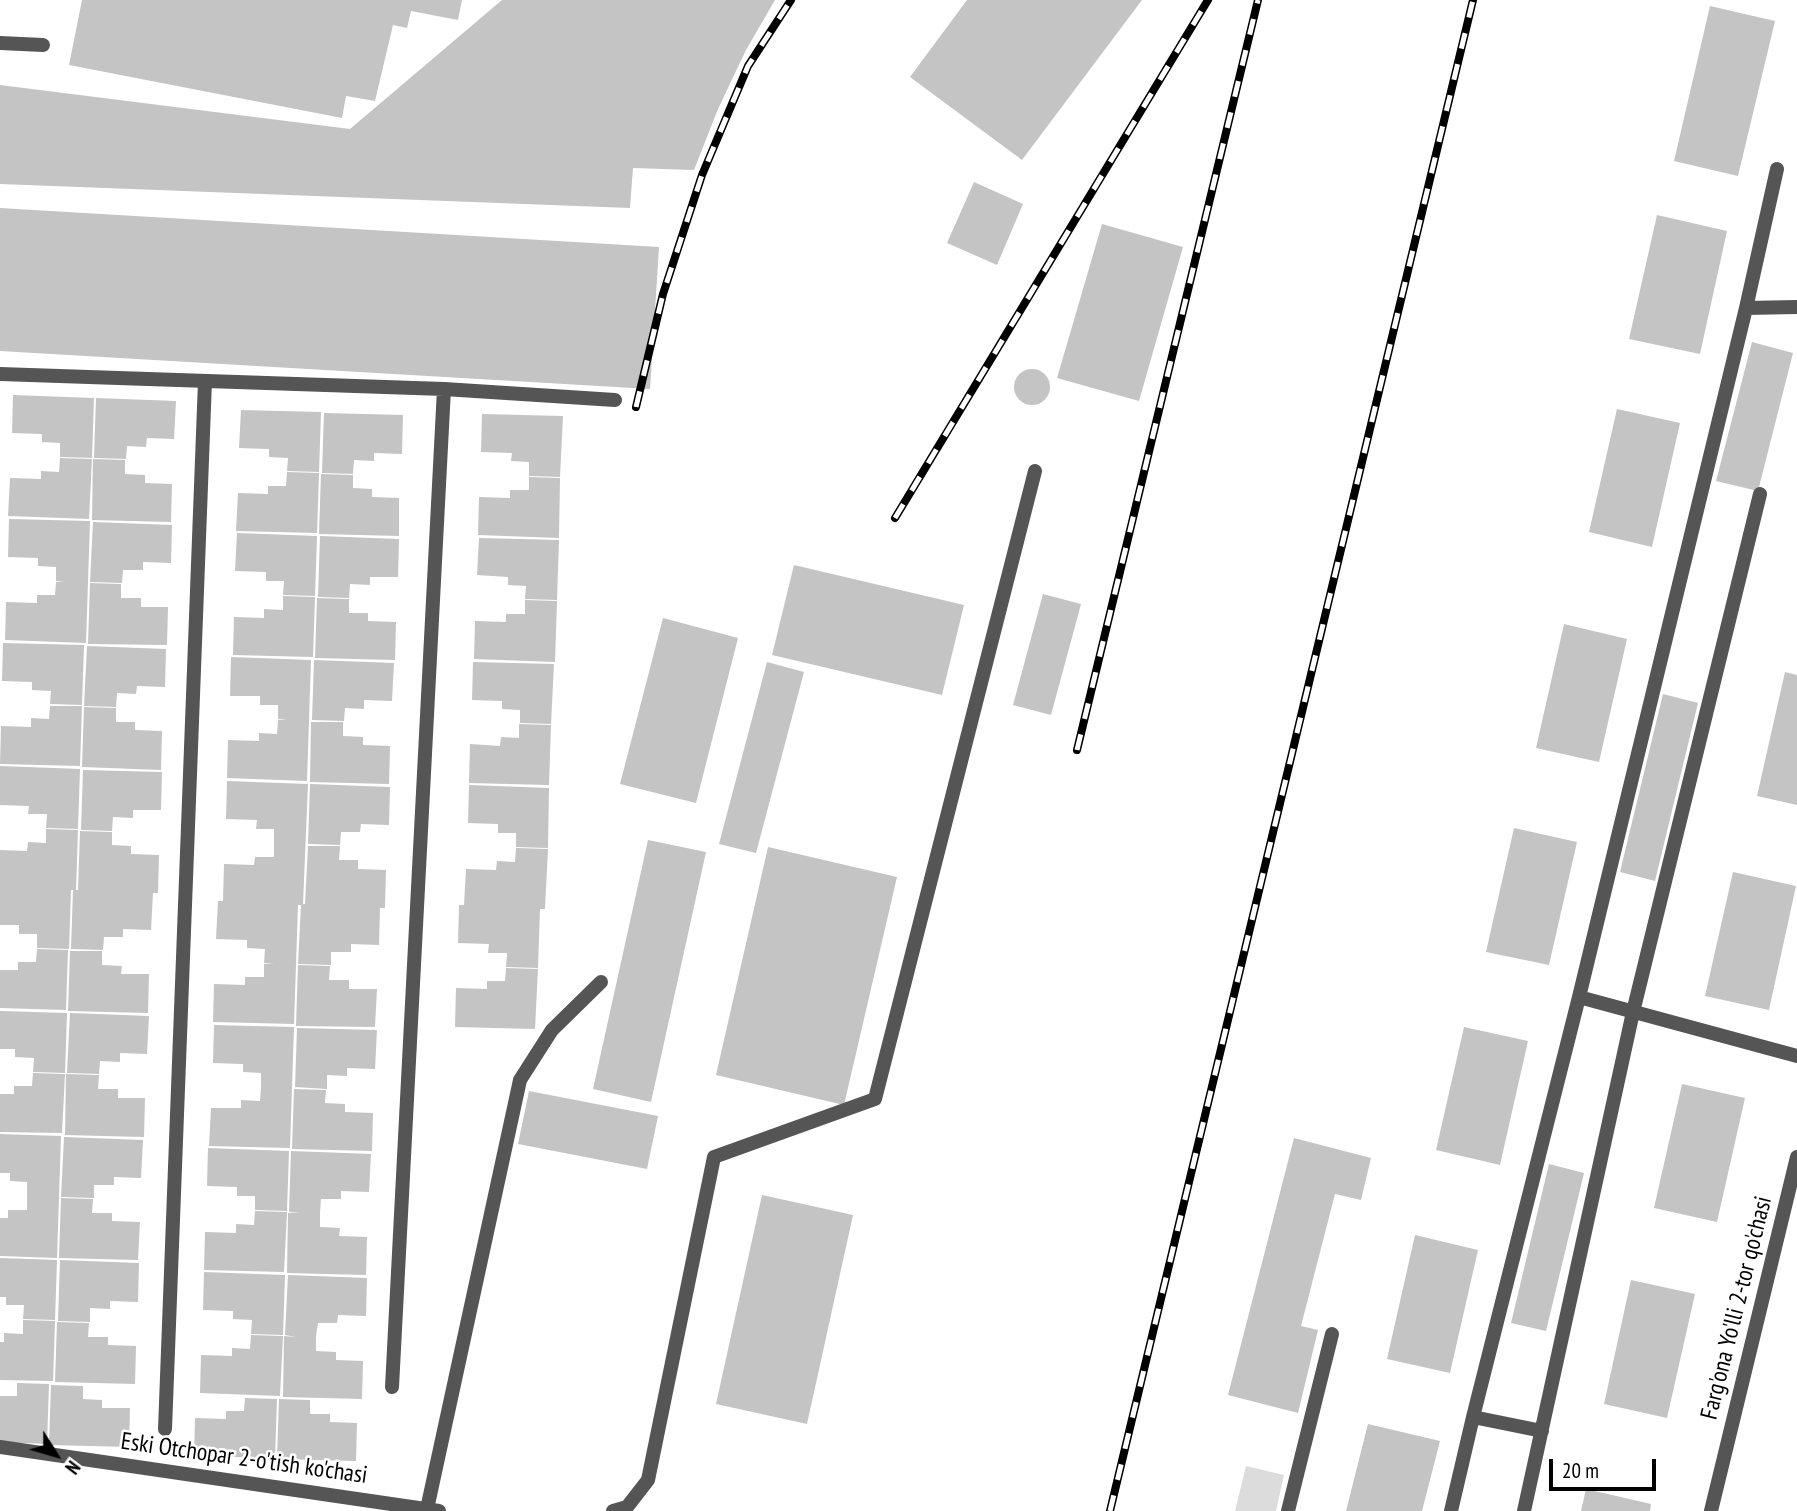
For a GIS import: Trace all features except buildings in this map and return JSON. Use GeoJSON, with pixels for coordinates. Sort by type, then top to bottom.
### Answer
{"type":"FeatureCollection","features":[{"type":"Feature","properties":{"kind":"street"},"geometry":{"type":"LineString","coordinates":[[0,43],[43,45]]}},
{"type":"Feature","properties":{"kind":"street"},"geometry":{"type":"LineString","coordinates":[[1451,1511],[1579,997],[1746,308],[1777,169]]}},
{"type":"Feature","properties":{"kind":"street"},"geometry":{"type":"LineString","coordinates":[[1746,308],[1797,307]]}},
{"type":"Feature","properties":{"kind":"street"},"geometry":{"type":"LineString","coordinates":[[0,374],[444,389],[615,400]]}},
{"type":"Feature","properties":{"kind":"street"},"geometry":{"type":"LineString","coordinates":[[165,1429],[205,381]]}},
{"type":"Feature","properties":{"kind":"street"},"geometry":{"type":"LineString","coordinates":[[392,1387],[444,389]]}},
{"type":"Feature","properties":{"kind":"street"},"geometry":{"type":"LineString","coordinates":[[613,1511],[627,1507],[648,1480],[714,1157],[875,1099],[1035,471]]}},
{"type":"Feature","properties":{"kind":"street"},"geometry":{"type":"LineString","coordinates":[[1524,1511],[1633,1012],[1760,494]]}},
{"type":"Feature","properties":{"kind":"street"},"geometry":{"type":"LineString","coordinates":[[433,1510],[520,1080],[552,1030],[601,982]]}},
{"type":"Feature","properties":{"kind":"street"},"geometry":{"type":"LineString","coordinates":[[1579,997],[1797,1056]]}},
{"type":"Feature","properties":{"kind":"street","name":"Farg'ona Yo'lli 2-tor qo'chasi"},"geometry":{"type":"LineString","coordinates":[[1711,1511],[1797,1157]]}},
{"type":"Feature","properties":{"kind":"street"},"geometry":{"type":"LineString","coordinates":[[1288,1511],[1332,1334]]}},
{"type":"Feature","properties":{"kind":"street"},"geometry":{"type":"LineString","coordinates":[[1473,1417],[1542,1431]]}},
{"type":"Feature","properties":{"kind":"street","name":"Eski Otchopar 2-o'tish ko'chasi"},"geometry":{"type":"LineString","coordinates":[[0,1447],[433,1510]]}},
{"type":"Feature","properties":{"kind":"shaded area"},"geometry":{"type":"Polygon","coordinates":[[[1246,1466],[1284,1475],[1276,1511],[1235,1511],[1246,1466]]]}},
{"type":"Feature","properties":{"kind":"railway"},"geometry":{"type":"LineString","coordinates":[[636,407],[663,294],[702,175],[748,66],[791,0]]}},
{"type":"Feature","properties":{"kind":"railway"},"geometry":{"type":"LineString","coordinates":[[895,518],[1208,0]]}},
{"type":"Feature","properties":{"kind":"railway"},"geometry":{"type":"LineString","coordinates":[[1077,750],[1258,0]]}},
{"type":"Feature","properties":{"kind":"railway"},"geometry":{"type":"LineString","coordinates":[[1110,1511],[1473,0]]}}]}
